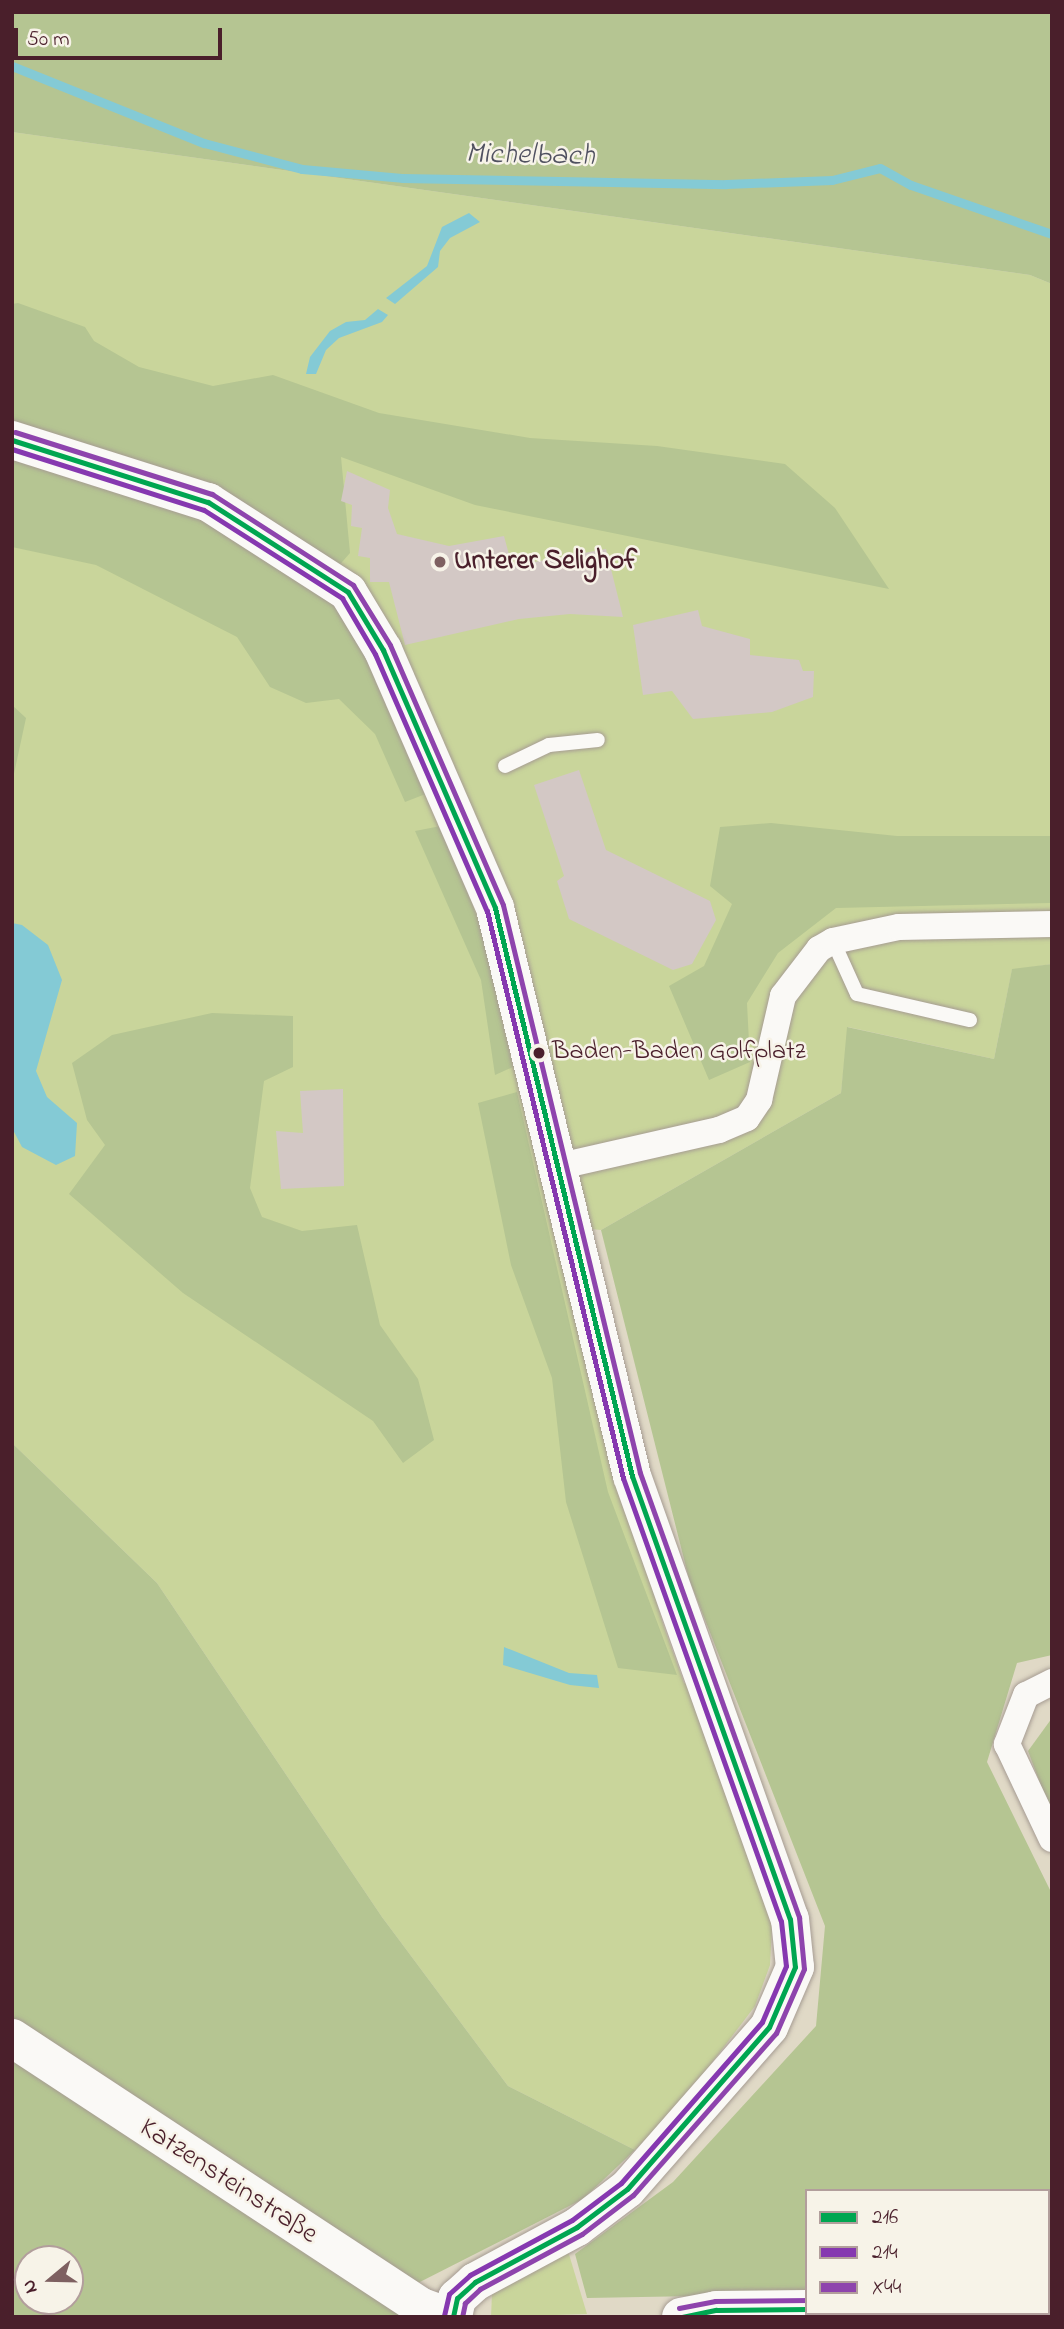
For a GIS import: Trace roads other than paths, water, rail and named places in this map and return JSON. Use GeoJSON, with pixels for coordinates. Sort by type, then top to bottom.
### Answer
{"type":"FeatureCollection","features":[{"type":"Feature","properties":{"kind":"main road"},"geometry":{"type":"LineString","coordinates":[[12,440],[208,502],[348,592],[383,650],[495,908],[632,1476],[790,1919],[795,1967],[769,2027],[627,2189],[577,2227],[475,2282],[457,2298],[451,2317]]}},
{"type":"Feature","properties":{"kind":"main road","name":"Katzensteinstraße"},"geometry":{"type":"LineString","coordinates":[[12,2038],[122,2114],[422,2307],[451,2317]]}},
{"type":"Feature","properties":{"kind":"main road"},"geometry":{"type":"LineString","coordinates":[[681,2317],[716,2310],[805,2309]]}},
{"type":"Feature","properties":{"kind":"street"},"geometry":{"type":"LineString","coordinates":[[556,1167],[719,1130],[747,1118],[759,1100],[783,996],[819,949],[833,941],[899,927],[1052,924]]}},
{"type":"Feature","properties":{"kind":"street"},"geometry":{"type":"LineString","coordinates":[[1052,1682],[1026,1695],[1007,1744],[1052,1839]]}},
{"type":"Feature","properties":{"kind":"lane"},"geometry":{"type":"LineString","coordinates":[[505,766],[549,746],[598,740]]}},
{"type":"Feature","properties":{"kind":"lane"},"geometry":{"type":"LineString","coordinates":[[833,941],[857,994],[971,1020]]}},
{"type":"Feature","properties":{"kind":"water"},"geometry":{"type":"Polygon","coordinates":[[[469,213],[480,222],[450,238],[440,251],[438,267],[395,304],[386,298],[427,266],[442,227],[469,213]]]}},
{"type":"Feature","properties":{"kind":"water"},"geometry":{"type":"Polygon","coordinates":[[[378,309],[388,315],[382,322],[339,338],[326,350],[316,374],[306,374],[310,357],[330,331],[346,322],[365,320],[378,309]]]}},
{"type":"Feature","properties":{"kind":"water"},"geometry":{"type":"Polygon","coordinates":[[[12,923],[22,925],[48,945],[62,980],[36,1071],[47,1097],[77,1123],[75,1156],[56,1165],[22,1147],[12,1128],[12,923]]]}},
{"type":"Feature","properties":{"kind":"water"},"geometry":{"type":"Polygon","coordinates":[[[504,1647],[569,1673],[597,1675],[599,1688],[570,1685],[503,1665],[504,1647]]]}},
{"type":"Feature","properties":{"kind":"waterway","name":"Michelbach"},"geometry":{"type":"LineString","coordinates":[[12,66],[204,143],[302,169],[402,178],[726,184],[832,180],[880,168],[911,185],[1052,234]]}},
{"type":"Feature","properties":{"kind":"place","name":"Unterer Selighof"},"geometry":{"type":"Point","coordinates":[440,562]}},
{"type":"Feature","properties":{"kind":"place","name":"Baden-Baden Golfplatz"},"geometry":{"type":"Point","coordinates":[539,1053]}}]}
